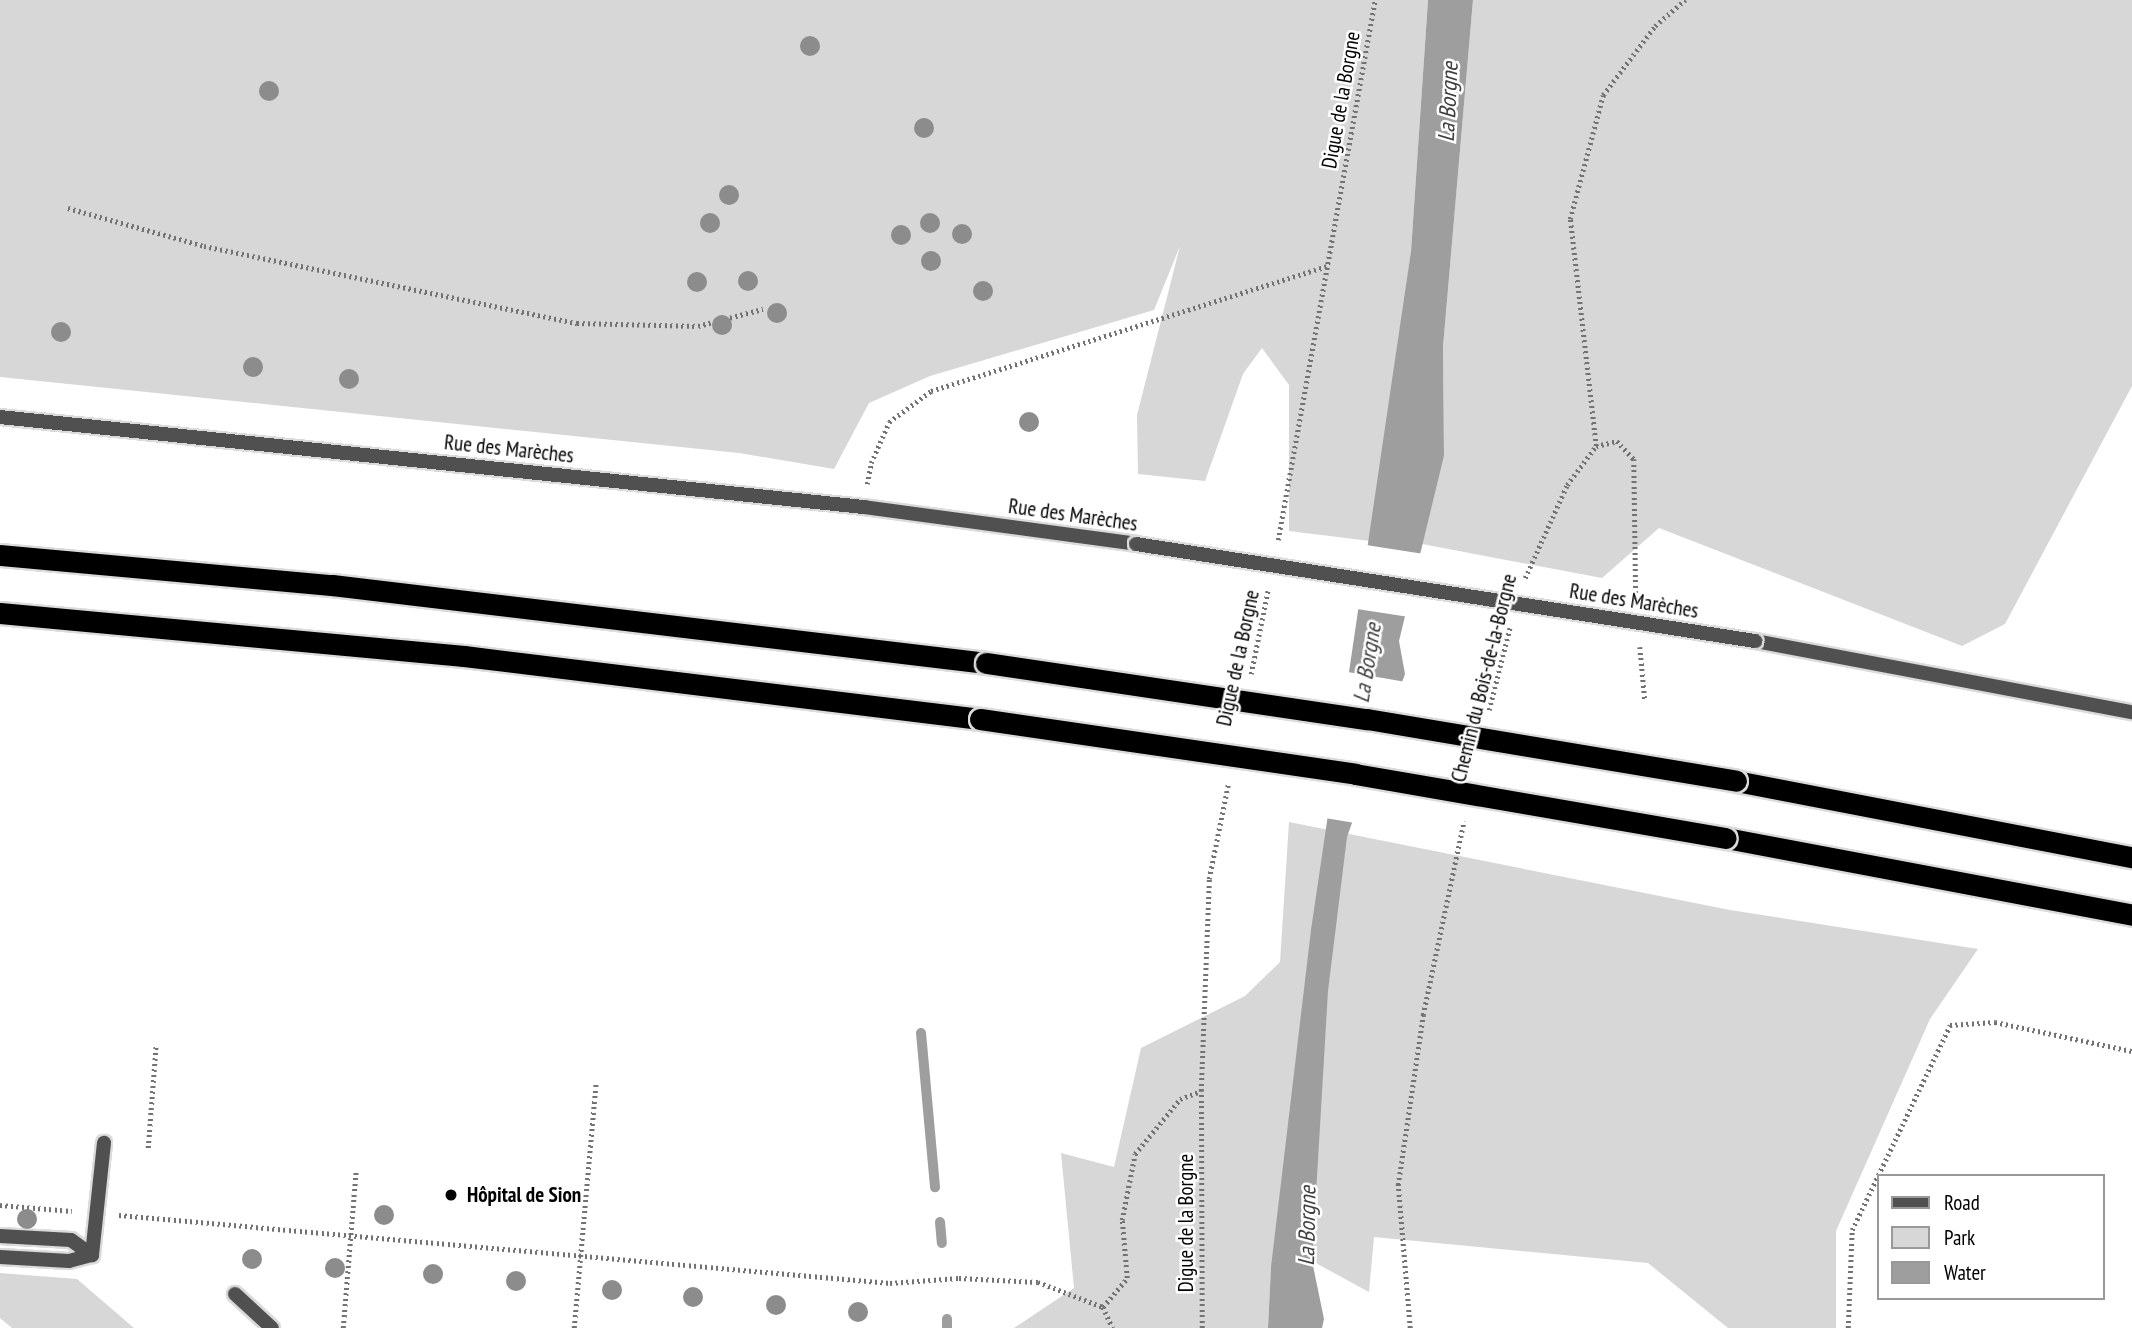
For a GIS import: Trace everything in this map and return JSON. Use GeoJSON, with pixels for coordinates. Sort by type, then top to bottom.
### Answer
{"type":"FeatureCollection","features":[{"type":"Feature","properties":{"kind":"highway"},"geometry":{"type":"LineString","coordinates":[[0,555],[346,586],[986,663],[1367,719],[1736,781],[2132,857]]}},
{"type":"Feature","properties":{"kind":"highway"},"geometry":{"type":"LineString","coordinates":[[0,613],[477,657],[979,719],[1355,774],[1726,838],[2132,915]]}},
{"type":"Feature","properties":{"kind":"street","name":"Rue des Marèches"},"geometry":{"type":"LineString","coordinates":[[0,417],[864,507],[1136,544],[1755,641],[2132,712]]}},
{"type":"Feature","properties":{"kind":"street"},"geometry":{"type":"LineString","coordinates":[[92,1255],[104,1143]]}},
{"type":"Feature","properties":{"kind":"street"},"geometry":{"type":"LineString","coordinates":[[0,1236],[71,1240],[92,1255]]}},
{"type":"Feature","properties":{"kind":"street"},"geometry":{"type":"LineString","coordinates":[[0,1257],[69,1261],[92,1255]]}},
{"type":"Feature","properties":{"kind":"street"},"geometry":{"type":"LineString","coordinates":[[235,1294],[272,1328]]}},
{"type":"Feature","properties":{"kind":"path","name":"Digue de la Borgne"},"geometry":{"type":"LineString","coordinates":[[1275,554],[1375,0]]}},
{"type":"Feature","properties":{"kind":"path"},"geometry":{"type":"LineString","coordinates":[[1637,611],[1634,460],[1617,441],[1596,446],[1570,219],[1603,95],[1655,26],[1685,0]]}},
{"type":"Feature","properties":{"kind":"path"},"geometry":{"type":"LineString","coordinates":[[68,208],[204,246],[578,324],[698,326],[763,309]]}},
{"type":"Feature","properties":{"kind":"path"},"geometry":{"type":"LineString","coordinates":[[864,507],[871,463],[889,422],[931,391],[1327,266]]}},
{"type":"Feature","properties":{"kind":"path","name":"Chemin du Bois-de-la-Borgne"},"geometry":{"type":"LineString","coordinates":[[1521,593],[1533,553],[1567,485],[1596,446]]}},
{"type":"Feature","properties":{"kind":"path","name":"Digue de la Borgne"},"geometry":{"type":"LineString","coordinates":[[1248,689],[1270,581]]}},
{"type":"Feature","properties":{"kind":"path","name":"Chemin du Bois-de-la-Borgne"},"geometry":{"type":"LineString","coordinates":[[1486,725],[1513,620]]}},
{"type":"Feature","properties":{"kind":"path"},"geometry":{"type":"LineString","coordinates":[[1639,637],[1644,701]]}},
{"type":"Feature","properties":{"kind":"path","name":"Digue de la Borgne"},"geometry":{"type":"LineString","coordinates":[[1202,1328],[1201,1091],[1209,879],[1231,771]]}},
{"type":"Feature","properties":{"kind":"path"},"geometry":{"type":"LineString","coordinates":[[1410,1328],[1398,1185],[1423,1015],[1465,817]]}},
{"type":"Feature","properties":{"kind":"path"},"geometry":{"type":"LineString","coordinates":[[1879,1174],[1950,1026],[1996,1022],[2132,1051]]}},
{"type":"Feature","properties":{"kind":"path"},"geometry":{"type":"LineString","coordinates":[[148,1148],[156,1044]]}},
{"type":"Feature","properties":{"kind":"path"},"geometry":{"type":"LineString","coordinates":[[575,1328],[596,1083]]}},
{"type":"Feature","properties":{"kind":"path"},"geometry":{"type":"LineString","coordinates":[[1103,1307],[1127,1278],[1122,1220],[1135,1154],[1180,1099],[1201,1091]]}},
{"type":"Feature","properties":{"kind":"path"},"geometry":{"type":"LineString","coordinates":[[343,1328],[356,1170]]}},
{"type":"Feature","properties":{"kind":"path"},"geometry":{"type":"LineString","coordinates":[[1848,1328],[1852,1230],[1876,1180]]}},
{"type":"Feature","properties":{"kind":"path"},"geometry":{"type":"LineString","coordinates":[[0,1205],[890,1283],[959,1278],[1038,1282],[1103,1307],[1113,1328]]}},
{"type":"Feature","properties":{"kind":"green space"},"geometry":{"type":"Polygon","coordinates":[[[0,0],[1428,0],[1411,251],[1370,541],[1289,531],[1289,385],[1262,348],[1243,374],[1205,481],[1138,474],[1137,415],[1180,246],[1154,310],[930,376],[869,403],[834,469],[739,453],[0,377],[0,0]]]}},
{"type":"Feature","properties":{"kind":"green space"},"geometry":{"type":"Polygon","coordinates":[[[1473,0],[2132,0],[2132,386],[2005,624],[1962,646],[1659,528],[1602,578],[1422,544],[1444,456],[1443,347],[1473,0]]]}},
{"type":"Feature","properties":{"kind":"green space"},"geometry":{"type":"Polygon","coordinates":[[[1289,822],[1730,910],[1978,949],[1930,1019],[1836,1231],[1836,1328],[1728,1328],[1648,1263],[1374,1237],[1369,1292],[1312,1261],[1271,1267],[1268,1328],[1014,1328],[1074,1288],[1061,1153],[1114,1167],[1141,1048],[1245,996],[1280,962],[1289,822]]]}},
{"type":"Feature","properties":{"kind":"green space"},"geometry":{"type":"Polygon","coordinates":[[[0,1273],[77,1279],[134,1328],[12,1328],[0,1318],[0,1273]]]}},
{"type":"Feature","properties":{"kind":"water","name":"La Borgne"},"geometry":{"type":"Polygon","coordinates":[[[1428,0],[1473,0],[1443,347],[1444,456],[1399,641],[1405,674],[1347,837],[1328,991],[1312,1261],[1324,1319],[1322,1328],[1268,1328],[1271,1267],[1311,930],[1411,251],[1428,0]]]}},
{"type":"Feature","properties":{"kind":"pier"},"geometry":{"type":"Polygon","coordinates":[[[1366,545],[1424,554],[1409,617],[1357,609],[1366,545]]]}},
{"type":"Feature","properties":{"kind":"pier"},"geometry":{"type":"Polygon","coordinates":[[[1348,672],[1406,682],[1355,823],[1325,818],[1348,672]]]}},
{"type":"Feature","properties":{"kind":"waterway"},"geometry":{"type":"LineString","coordinates":[[921,1033],[935,1187]]}},
{"type":"Feature","properties":{"kind":"waterway"},"geometry":{"type":"LineString","coordinates":[[940,1222],[942,1243]]}},
{"type":"Feature","properties":{"kind":"waterway"},"geometry":{"type":"LineString","coordinates":[[947,1319],[947,1328]]}},
{"type":"Feature","properties":{"kind":"place","name":"Hôpital de Sion"},"geometry":{"type":"Point","coordinates":[451,1195]}}]}
